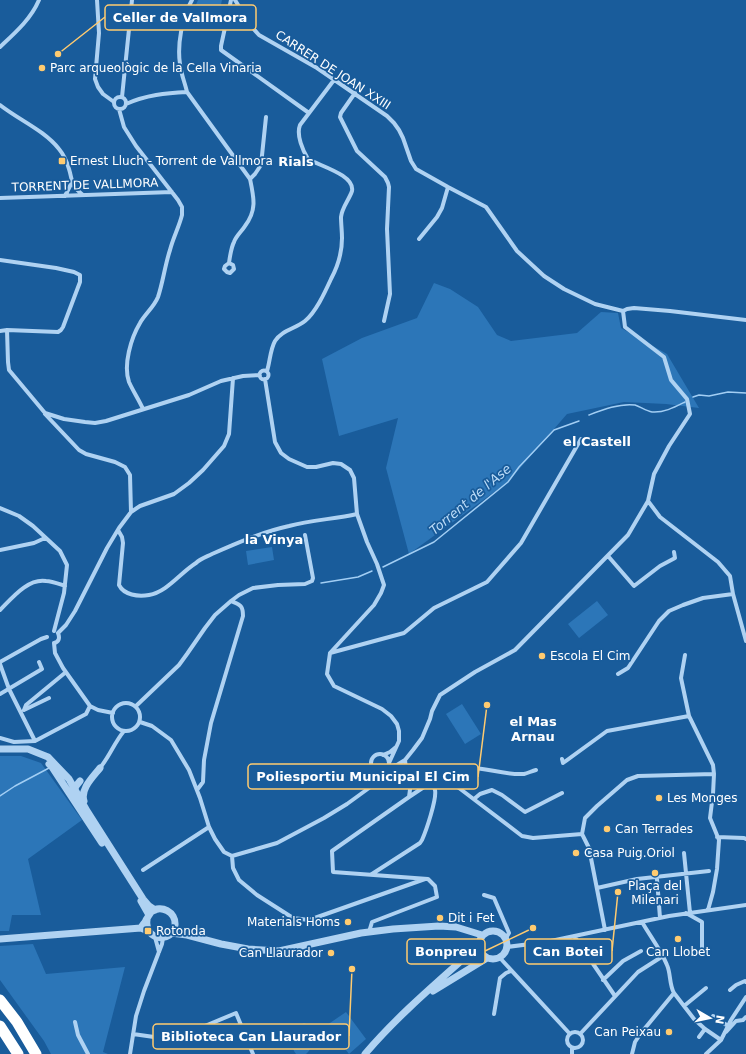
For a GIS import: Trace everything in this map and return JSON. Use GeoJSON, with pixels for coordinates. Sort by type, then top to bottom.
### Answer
{"type":"FeatureCollection","features":[{"type":"Feature","properties":{"kind":"highway"},"geometry":{"type":"LineString","coordinates":[[0,1000],[17,1022],[36,1054]]}},
{"type":"Feature","properties":{"kind":"highway"},"geometry":{"type":"LineString","coordinates":[[0,1026],[18,1054]]}},
{"type":"Feature","properties":{"kind":"street"},"geometry":{"type":"LineString","coordinates":[[0,47],[34,12],[39,0]]}},
{"type":"Feature","properties":{"kind":"street"},"geometry":{"type":"LineString","coordinates":[[97,0],[99,33],[95,79],[98,87],[103,94],[114,102],[118,109],[124,128],[136,146],[178,200],[182,210],[182,215],[169,251],[158,298],[143,318],[137,329],[129,351],[127,371],[130,383],[143,409]]}},
{"type":"Feature","properties":{"kind":"street"},"geometry":{"type":"LineString","coordinates":[[126,104],[122,97],[132,0]]}},
{"type":"Feature","properties":{"kind":"street"},"geometry":{"type":"LineString","coordinates":[[192,0],[186,13],[179,51],[182,75],[187,92],[250,179],[254,199],[251,217],[234,242],[229,263]]}},
{"type":"Feature","properties":{"kind":"street"},"geometry":{"type":"LineString","coordinates":[[231,0],[221,50],[309,113]]}},
{"type":"Feature","properties":{"kind":"street","name":"CARRER DE JOAN XXIII"},"geometry":{"type":"LineString","coordinates":[[235,0],[251,26],[259,35],[317,68],[387,116],[403,138],[411,161],[416,169],[486,207],[517,250],[544,276],[564,289],[595,304],[623,311]]}},
{"type":"Feature","properties":{"kind":"street"},"geometry":{"type":"LineString","coordinates":[[140,722],[152,726],[171,740],[189,770],[209,827],[215,839],[224,852],[232,856],[276,842],[347,804],[369,788],[374,780],[389,764],[399,741],[397,724],[390,716],[382,709],[334,686],[327,674],[330,653],[374,605],[384,585],[357,514],[354,478],[350,470],[341,464],[333,463],[316,467],[307,467],[289,460],[281,453],[275,442],[265,379],[269,373],[267,371],[272,347],[277,338],[284,332],[306,320],[318,304],[331,279],[342,250],[341,217],[353,188],[352,184],[344,176],[310,161],[301,142],[298,130],[334,80]]}},
{"type":"Feature","properties":{"kind":"street"},"geometry":{"type":"LineString","coordinates":[[118,109],[124,108],[126,104],[136,99],[158,94],[187,92]]}},
{"type":"Feature","properties":{"kind":"street"},"geometry":{"type":"LineString","coordinates":[[355,94],[341,113],[340,117],[357,151],[385,177],[389,187],[387,229],[390,294],[384,321]]}},
{"type":"Feature","properties":{"kind":"street"},"geometry":{"type":"LineString","coordinates":[[114,102],[117,98],[122,97]]}},
{"type":"Feature","properties":{"kind":"street"},"geometry":{"type":"LineString","coordinates":[[0,105],[45,135],[59,149],[70,170],[72,182],[78,191],[83,195]]}},
{"type":"Feature","properties":{"kind":"street"},"geometry":{"type":"LineString","coordinates":[[250,179],[261,165],[266,117]]}},
{"type":"Feature","properties":{"kind":"street"},"geometry":{"type":"LineString","coordinates":[[65,196],[72,182]]}},
{"type":"Feature","properties":{"kind":"street"},"geometry":{"type":"LineString","coordinates":[[419,239],[437,217],[442,208],[448,187]]}},
{"type":"Feature","properties":{"kind":"street","name":"TORRENT DE VALLMORA"},"geometry":{"type":"LineString","coordinates":[[0,198],[172,192]]}},
{"type":"Feature","properties":{"kind":"street"},"geometry":{"type":"LineString","coordinates":[[0,260],[56,268],[80,275],[80,282],[61,330],[58,332],[0,331]]}},
{"type":"Feature","properties":{"kind":"street"},"geometry":{"type":"LineString","coordinates":[[389,764],[397,765],[405,760],[422,738],[432,710],[440,695],[475,672],[516,650],[628,535],[648,502],[654,474],[669,446],[690,414],[687,399],[671,380],[664,357],[625,327],[623,311],[634,308],[746,320]]}},
{"type":"Feature","properties":{"kind":"street"},"geometry":{"type":"LineString","coordinates":[[7,330],[9,370],[45,413],[79,450],[86,454],[115,462],[125,467],[130,475],[131,512]]}},
{"type":"Feature","properties":{"kind":"street"},"geometry":{"type":"LineString","coordinates":[[45,413],[64,419],[85,422],[95,423],[106,421],[189,395],[221,380],[260,375],[262,371],[267,371]]}},
{"type":"Feature","properties":{"kind":"street"},"geometry":{"type":"LineString","coordinates":[[260,375],[261,378],[265,379]]}},
{"type":"Feature","properties":{"kind":"street"},"geometry":{"type":"LineString","coordinates":[[35,741],[22,710],[9,690],[0,663],[66,625],[75,611],[107,548],[131,512],[140,506],[174,494],[190,483],[224,446],[229,434],[233,378]]}},
{"type":"Feature","properties":{"kind":"street"},"geometry":{"type":"LineString","coordinates":[[330,653],[404,633],[434,608],[486,582],[521,543],[580,439]]}},
{"type":"Feature","properties":{"kind":"street"},"geometry":{"type":"LineString","coordinates":[[648,502],[660,517],[718,562],[730,576],[746,641]]}},
{"type":"Feature","properties":{"kind":"street"},"geometry":{"type":"LineString","coordinates":[[0,508],[19,516],[33,526],[60,551],[67,565],[65,586],[49,642],[54,643]]}},
{"type":"Feature","properties":{"kind":"street"},"geometry":{"type":"LineString","coordinates":[[118,530],[122,537],[123,543],[119,585],[125,592],[132,595],[141,596],[150,595],[160,591],[196,562],[253,536],[290,525],[357,514]]}},
{"type":"Feature","properties":{"kind":"street"},"geometry":{"type":"LineString","coordinates":[[136,706],[178,665],[215,615],[239,595],[253,588],[305,584],[312,581],[313,578],[305,535]]}},
{"type":"Feature","properties":{"kind":"street"},"geometry":{"type":"LineString","coordinates":[[0,550],[34,543],[45,538]]}},
{"type":"Feature","properties":{"kind":"street"},"geometry":{"type":"LineString","coordinates":[[608,556],[634,586],[660,566],[675,558],[674,552]]}},
{"type":"Feature","properties":{"kind":"street"},"geometry":{"type":"LineString","coordinates":[[0,610],[18,592],[31,583],[46,581],[65,586]]}},
{"type":"Feature","properties":{"kind":"street"},"geometry":{"type":"LineString","coordinates":[[618,674],[628,668],[659,622],[669,612],[703,598],[734,594]]}},
{"type":"Feature","properties":{"kind":"street"},"geometry":{"type":"LineString","coordinates":[[197,790],[203,782],[204,760],[211,723],[243,616],[242,607],[231,601]]}},
{"type":"Feature","properties":{"kind":"street"},"geometry":{"type":"LineString","coordinates":[[51,633],[59,637],[59,639],[54,643]]}},
{"type":"Feature","properties":{"kind":"street"},"geometry":{"type":"LineString","coordinates":[[54,643],[56,653],[66,672],[90,706],[98,710],[113,713]]}},
{"type":"Feature","properties":{"kind":"street"},"geometry":{"type":"LineString","coordinates":[[685,656],[681,678],[689,716],[713,765],[714,774],[710,818],[719,840],[714,892],[708,910]]}},
{"type":"Feature","properties":{"kind":"street"},"geometry":{"type":"LineString","coordinates":[[0,694],[42,669],[39,662]]}},
{"type":"Feature","properties":{"kind":"street"},"geometry":{"type":"LineString","coordinates":[[22,710],[66,672]]}},
{"type":"Feature","properties":{"kind":"street"},"geometry":{"type":"LineString","coordinates":[[40,694],[42,701]]}},
{"type":"Feature","properties":{"kind":"street"},"geometry":{"type":"LineString","coordinates":[[22,710],[49,698]]}},
{"type":"Feature","properties":{"kind":"street"},"geometry":{"type":"LineString","coordinates":[[128,702],[136,706],[140,714],[140,722],[133,730],[120,730],[112,720],[116,707],[128,702]]}},
{"type":"Feature","properties":{"kind":"street"},"geometry":{"type":"LineString","coordinates":[[0,738],[14,742],[35,741],[86,714],[90,706]]}},
{"type":"Feature","properties":{"kind":"street"},"geometry":{"type":"LineString","coordinates":[[562,759],[563,763],[607,731],[689,716]]}},
{"type":"Feature","properties":{"kind":"street"},"geometry":{"type":"LineString","coordinates":[[39,753],[63,778],[70,789],[80,791],[100,768],[119,736],[124,731]]}},
{"type":"Feature","properties":{"kind":"street"},"geometry":{"type":"LineString","coordinates":[[374,780],[374,770],[372,765],[373,759],[377,755],[383,755],[396,747]]}},
{"type":"Feature","properties":{"kind":"street"},"geometry":{"type":"LineString","coordinates":[[0,749],[28,750],[48,757],[69,779],[87,811],[143,899],[155,910]]}},
{"type":"Feature","properties":{"kind":"street"},"geometry":{"type":"LineString","coordinates":[[383,755],[387,758],[389,764]]}},
{"type":"Feature","properties":{"kind":"street"},"geometry":{"type":"LineString","coordinates":[[393,755],[399,763]]}},
{"type":"Feature","properties":{"kind":"street"},"geometry":{"type":"LineString","coordinates":[[405,760],[406,770],[410,778],[411,789],[409,796]]}},
{"type":"Feature","properties":{"kind":"street"},"geometry":{"type":"LineString","coordinates":[[52,767],[144,905],[148,918],[146,926],[148,931]]}},
{"type":"Feature","properties":{"kind":"street"},"geometry":{"type":"LineString","coordinates":[[92,828],[92,822],[75,797],[75,790],[80,781],[87,778],[100,768]]}},
{"type":"Feature","properties":{"kind":"street"},"geometry":{"type":"LineString","coordinates":[[374,770],[410,778],[442,775],[452,769],[463,768],[478,768],[506,774],[526,774],[536,770]]}},
{"type":"Feature","properties":{"kind":"street"},"geometry":{"type":"LineString","coordinates":[[605,930],[589,848],[582,834],[585,818],[627,780],[638,776],[714,774]]}},
{"type":"Feature","properties":{"kind":"street"},"geometry":{"type":"LineString","coordinates":[[442,775],[451,780],[522,836],[533,838],[582,834]]}},
{"type":"Feature","properties":{"kind":"street"},"geometry":{"type":"LineString","coordinates":[[69,779],[80,781]]}},
{"type":"Feature","properties":{"kind":"street"},"geometry":{"type":"LineString","coordinates":[[369,932],[372,922],[437,897],[435,886],[428,878],[333,872],[332,851],[409,796],[427,785],[431,785],[435,792],[435,801],[422,840],[420,843],[372,874]]}},
{"type":"Feature","properties":{"kind":"street"},"geometry":{"type":"LineString","coordinates":[[85,787],[83,798],[87,811]]}},
{"type":"Feature","properties":{"kind":"street"},"geometry":{"type":"LineString","coordinates":[[474,799],[480,794],[492,790],[502,795],[526,812],[562,793]]}},
{"type":"Feature","properties":{"kind":"street"},"geometry":{"type":"LineString","coordinates":[[143,870],[209,827]]}},
{"type":"Feature","properties":{"kind":"street"},"geometry":{"type":"LineString","coordinates":[[717,836],[746,839]]}},
{"type":"Feature","properties":{"kind":"street"},"geometry":{"type":"LineString","coordinates":[[684,853],[688,913]]}},
{"type":"Feature","properties":{"kind":"street"},"geometry":{"type":"LineString","coordinates":[[232,856],[234,868],[239,880],[257,895],[293,918],[309,920],[428,878]]}},
{"type":"Feature","properties":{"kind":"street"},"geometry":{"type":"LineString","coordinates":[[597,888],[637,879],[709,871]]}},
{"type":"Feature","properties":{"kind":"street"},"geometry":{"type":"LineString","coordinates":[[657,879],[660,918]]}},
{"type":"Feature","properties":{"kind":"street"},"geometry":{"type":"LineString","coordinates":[[484,895],[494,898],[509,933],[506,938]]}},
{"type":"Feature","properties":{"kind":"street"},"geometry":{"type":"LineString","coordinates":[[507,948],[546,942],[688,913],[746,906]]}},
{"type":"Feature","properties":{"kind":"street"},"geometry":{"type":"LineString","coordinates":[[141,928],[155,910],[161,909],[170,912],[175,920],[175,926],[171,934]]}},
{"type":"Feature","properties":{"kind":"street"},"geometry":{"type":"LineString","coordinates":[[688,913],[702,922],[702,951]]}},
{"type":"Feature","properties":{"kind":"street"},"geometry":{"type":"LineString","coordinates":[[642,922],[668,967],[674,993],[694,1019],[705,1029],[722,1038]]}},
{"type":"Feature","properties":{"kind":"street"},"geometry":{"type":"LineString","coordinates":[[175,926],[187,935]]}},
{"type":"Feature","properties":{"kind":"street"},"geometry":{"type":"LineString","coordinates":[[0,939],[141,928],[148,931],[155,937],[163,938],[171,934],[187,935],[248,949],[279,951],[369,932],[400,928],[439,926],[456,928],[482,935]]}},
{"type":"Feature","properties":{"kind":"street"},"geometry":{"type":"LineString","coordinates":[[365,1054],[380,1037],[418,1000],[478,945],[482,935],[487,931],[499,931],[503,934],[506,938],[507,948],[505,954],[500,958],[493,959],[487,958],[480,952],[478,945]]}},
{"type":"Feature","properties":{"kind":"street"},"geometry":{"type":"LineString","coordinates":[[574,936],[615,996]]}},
{"type":"Feature","properties":{"kind":"street"},"geometry":{"type":"LineString","coordinates":[[155,937],[159,952]]}},
{"type":"Feature","properties":{"kind":"street"},"geometry":{"type":"LineString","coordinates":[[130,1054],[136,1016],[163,938]]}},
{"type":"Feature","properties":{"kind":"street"},"geometry":{"type":"LineString","coordinates":[[603,980],[623,961],[641,950]]}},
{"type":"Feature","properties":{"kind":"street"},"geometry":{"type":"LineString","coordinates":[[580,1034],[638,972],[663,956]]}},
{"type":"Feature","properties":{"kind":"street"},"geometry":{"type":"LineString","coordinates":[[418,1000],[487,958]]}},
{"type":"Feature","properties":{"kind":"street"},"geometry":{"type":"LineString","coordinates":[[500,958],[570,1034]]}},
{"type":"Feature","properties":{"kind":"street"},"geometry":{"type":"LineString","coordinates":[[494,1014],[500,978],[506,973],[512,971]]}},
{"type":"Feature","properties":{"kind":"street"},"geometry":{"type":"LineString","coordinates":[[730,990],[736,985],[745,981],[746,982]]}},
{"type":"Feature","properties":{"kind":"street"},"geometry":{"type":"LineString","coordinates":[[684,1006],[706,988]]}},
{"type":"Feature","properties":{"kind":"street"},"geometry":{"type":"LineString","coordinates":[[632,1054],[635,1042],[641,1033],[674,993]]}},
{"type":"Feature","properties":{"kind":"street"},"geometry":{"type":"LineString","coordinates":[[722,1038],[746,998]]}},
{"type":"Feature","properties":{"kind":"street"},"geometry":{"type":"LineString","coordinates":[[132,1034],[168,1039],[175,1038],[236,1013],[253,1054]]}},
{"type":"Feature","properties":{"kind":"street"},"geometry":{"type":"LineString","coordinates":[[713,1016],[728,1026]]}},
{"type":"Feature","properties":{"kind":"street"},"geometry":{"type":"LineString","coordinates":[[706,1054],[736,1021],[743,1020],[746,1017]]}},
{"type":"Feature","properties":{"kind":"street"},"geometry":{"type":"LineString","coordinates":[[75,1022],[78,1036],[88,1054]]}},
{"type":"Feature","properties":{"kind":"street"},"geometry":{"type":"LineString","coordinates":[[699,1037],[705,1029]]}},
{"type":"Feature","properties":{"kind":"street"},"geometry":{"type":"LineString","coordinates":[[572,1048],[578,1048],[582,1044],[583,1039],[580,1034],[575,1032],[570,1034],[567,1042],[572,1048],[572,1054]]}},
{"type":"Feature","properties":{"kind":"shaded area"},"geometry":{"type":"Polygon","coordinates":[[[198,0],[222,0],[216,26],[189,21],[198,0]]]}},
{"type":"Feature","properties":{"kind":"shaded area"},"geometry":{"type":"Polygon","coordinates":[[[434,283],[450,289],[478,307],[497,335],[511,341],[577,333],[601,312],[618,313],[621,328],[667,354],[699,408],[666,404],[624,402],[567,414],[508,482],[409,554],[386,468],[398,418],[339,436],[322,359],[362,338],[417,318],[434,283]]]}},
{"type":"Feature","properties":{"kind":"shaded area"},"geometry":{"type":"Polygon","coordinates":[[[272,547],[274,560],[248,565],[246,551],[272,547]]]}},
{"type":"Feature","properties":{"kind":"shaded area"},"geometry":{"type":"Polygon","coordinates":[[[597,601],[608,615],[579,638],[568,624],[597,601]]]}},
{"type":"Feature","properties":{"kind":"shaded area"},"geometry":{"type":"Polygon","coordinates":[[[462,704],[481,734],[465,744],[446,714],[462,704]]]}},
{"type":"Feature","properties":{"kind":"shaded area"},"geometry":{"type":"Polygon","coordinates":[[[0,756],[21,756],[41,763],[82,820],[28,859],[41,915],[12,915],[9,931],[0,931],[0,756]]]}},
{"type":"Feature","properties":{"kind":"shaded area"},"geometry":{"type":"Polygon","coordinates":[[[33,944],[46,974],[125,967],[103,1052],[108,1054],[51,1054],[44,1041],[0,980],[0,946],[33,944]]]}},
{"type":"Feature","properties":{"kind":"shaded area"},"geometry":{"type":"Polygon","coordinates":[[[346,1012],[366,1039],[349,1054],[327,1025],[346,1012]]]}},
{"type":"Feature","properties":{"kind":"shaded area"},"geometry":{"type":"Polygon","coordinates":[[[304,1023],[308,1025],[313,1033],[313,1042],[306,1054],[296,1054],[292,1046],[292,1036],[297,1028],[304,1023]]]}},
{"type":"Feature","properties":{"kind":"waterway","name":"Torrent de l'Ase"},"geometry":{"type":"LineString","coordinates":[[693,397],[699,395],[709,396],[728,392],[746,393]]}},
{"type":"Feature","properties":{"kind":"waterway","name":"Torrent de l'Ase"},"geometry":{"type":"LineString","coordinates":[[589,415],[611,407],[623,405],[635,405],[648,411],[661,412],[685,402]]}},
{"type":"Feature","properties":{"kind":"waterway","name":"Torrent de l'Ase"},"geometry":{"type":"LineString","coordinates":[[383,567],[434,542],[508,482],[519,467],[554,430],[579,421]]}},
{"type":"Feature","properties":{"kind":"waterway","name":"Torrent de l'Ase"},"geometry":{"type":"LineString","coordinates":[[321,583],[358,577],[372,571]]}},
{"type":"Feature","properties":{"kind":"waterway","name":"Torrent de l'Ase"},"geometry":{"type":"LineString","coordinates":[[0,796],[15,786],[49,768]]}},
{"type":"Feature","properties":{"kind":"place","name":"Celler de Vallmora"},"geometry":{"type":"Point","coordinates":[58,54]}},
{"type":"Feature","properties":{"kind":"place","name":"Parc arqueològic de la Cella Vinaria"},"geometry":{"type":"Point","coordinates":[42,68]}},
{"type":"Feature","properties":{"kind":"place","name":"Ernest Lluch - Torrent de Vallmora"},"geometry":{"type":"Point","coordinates":[62,161]}},
{"type":"Feature","properties":{"kind":"place","name":"Escola El Cim"},"geometry":{"type":"Point","coordinates":[542,656]}},
{"type":"Feature","properties":{"kind":"place","name":"Poliesportiu Municipal El Cim"},"geometry":{"type":"Point","coordinates":[487,705]}},
{"type":"Feature","properties":{"kind":"place","name":"Les Monges"},"geometry":{"type":"Point","coordinates":[659,798]}},
{"type":"Feature","properties":{"kind":"place","name":"Can Terrades"},"geometry":{"type":"Point","coordinates":[607,829]}},
{"type":"Feature","properties":{"kind":"place","name":"Casa Puig.Oriol"},"geometry":{"type":"Point","coordinates":[576,853]}},
{"type":"Feature","properties":{"kind":"place","name":"Plaça del Milenari"},"geometry":{"type":"Point","coordinates":[655,873]}},
{"type":"Feature","properties":{"kind":"place","name":"Can Botei"},"geometry":{"type":"Point","coordinates":[618,892]}},
{"type":"Feature","properties":{"kind":"place","name":"Dit i Fet"},"geometry":{"type":"Point","coordinates":[440,918]}},
{"type":"Feature","properties":{"kind":"place","name":"Materials Homs"},"geometry":{"type":"Point","coordinates":[348,922]}},
{"type":"Feature","properties":{"kind":"place","name":"Bonpreu"},"geometry":{"type":"Point","coordinates":[533,928]}},
{"type":"Feature","properties":{"kind":"place","name":"Rotonda"},"geometry":{"type":"Point","coordinates":[148,931]}},
{"type":"Feature","properties":{"kind":"place","name":"Can Llobet"},"geometry":{"type":"Point","coordinates":[678,939]}},
{"type":"Feature","properties":{"kind":"place","name":"Can Llaurador"},"geometry":{"type":"Point","coordinates":[331,953]}},
{"type":"Feature","properties":{"kind":"place","name":"Biblioteca Can Llaurador"},"geometry":{"type":"Point","coordinates":[352,969]}},
{"type":"Feature","properties":{"kind":"place","name":"Can Peixau"},"geometry":{"type":"Point","coordinates":[669,1032]}},
{"type":"Feature","properties":{"kind":"district","name":"Rials"},"geometry":{"type":"Point","coordinates":[296,161]}},
{"type":"Feature","properties":{"kind":"district","name":"el Castell"},"geometry":{"type":"Point","coordinates":[597,441]}},
{"type":"Feature","properties":{"kind":"district","name":"la Vinya"},"geometry":{"type":"Point","coordinates":[274,539]}},
{"type":"Feature","properties":{"kind":"district","name":"el Mas Arnau"},"geometry":{"type":"Point","coordinates":[533,728]}}]}
